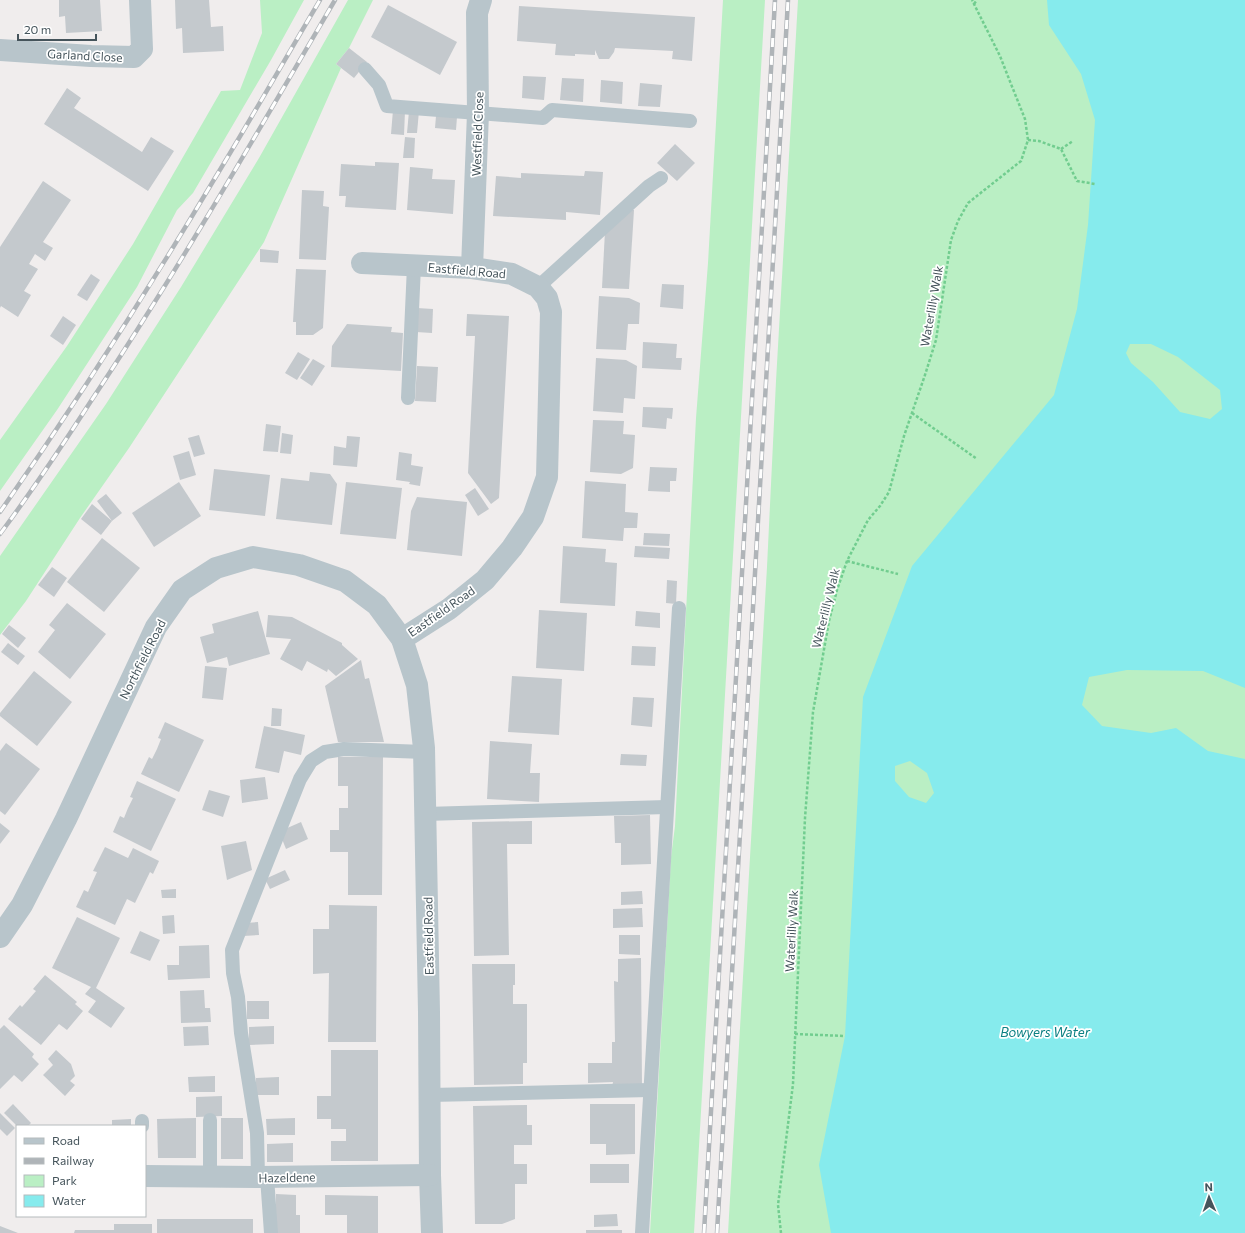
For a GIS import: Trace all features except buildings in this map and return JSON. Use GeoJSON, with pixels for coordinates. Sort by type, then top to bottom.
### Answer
{"type":"FeatureCollection","features":[{"type":"Feature","properties":{"kind":"street","name":"Garland Close"},"geometry":{"type":"LineString","coordinates":[[0,50],[91,56],[134,57],[142,49],[140,0]]}},
{"type":"Feature","properties":{"kind":"street","name":"Westfield Close"},"geometry":{"type":"LineString","coordinates":[[472,268],[478,113],[477,13],[481,0]]}},
{"type":"Feature","properties":{"kind":"street","name":"Eastfield Road"},"geometry":{"type":"LineString","coordinates":[[362,263],[472,268],[512,274],[538,287],[547,298],[551,312],[547,477],[533,517],[512,548],[485,580],[449,609],[402,639],[418,685],[424,752],[432,1233]]}},
{"type":"Feature","properties":{"kind":"street","name":"Northfield Road"},"geometry":{"type":"LineString","coordinates":[[0,937],[22,905],[46,859],[156,627],[182,590],[216,568],[252,557],[299,565],[345,581],[377,605],[402,639]]}},
{"type":"Feature","properties":{"kind":"street","name":"Hazeldene"},"geometry":{"type":"LineString","coordinates":[[146,1176],[262,1177],[430,1175]]}},
{"type":"Feature","properties":{"kind":"lane"},"geometry":{"type":"LineString","coordinates":[[365,69],[379,85],[387,106],[543,118],[552,110],[690,121]]}},
{"type":"Feature","properties":{"kind":"lane"},"geometry":{"type":"LineString","coordinates":[[538,287],[648,186],[661,178]]}},
{"type":"Feature","properties":{"kind":"lane"},"geometry":{"type":"LineString","coordinates":[[408,398],[414,266]]}},
{"type":"Feature","properties":{"kind":"lane"},"geometry":{"type":"LineString","coordinates":[[642,1233],[679,608]]}},
{"type":"Feature","properties":{"kind":"lane"},"geometry":{"type":"LineString","coordinates":[[271,1233],[241,1033],[238,998],[232,973],[232,950],[300,779],[311,762],[325,752],[344,750],[424,752]]}},
{"type":"Feature","properties":{"kind":"lane"},"geometry":{"type":"LineString","coordinates":[[425,814],[667,807]]}},
{"type":"Feature","properties":{"kind":"lane"},"geometry":{"type":"LineString","coordinates":[[430,1095],[650,1090]]}},
{"type":"Feature","properties":{"kind":"lane"},"geometry":{"type":"LineString","coordinates":[[210,1120],[210,1177]]}},
{"type":"Feature","properties":{"kind":"path","name":"Waterlilly Walk"},"geometry":{"type":"LineString","coordinates":[[781,1233],[778,1205],[793,1084],[805,818],[813,712],[829,621],[837,590],[847,561],[868,520],[889,492],[904,436],[936,340],[951,240],[958,221],[968,203],[1021,161],[1028,140],[1025,119],[1000,56],[972,0]]}},
{"type":"Feature","properties":{"kind":"path"},"geometry":{"type":"LineString","coordinates":[[974,4],[977,0]]}},
{"type":"Feature","properties":{"kind":"path"},"geometry":{"type":"LineString","coordinates":[[1028,140],[1039,141],[1061,149],[1077,181],[1095,184]]}},
{"type":"Feature","properties":{"kind":"path"},"geometry":{"type":"LineString","coordinates":[[1061,149],[1073,141]]}},
{"type":"Feature","properties":{"kind":"path"},"geometry":{"type":"LineString","coordinates":[[912,413],[977,459]]}},
{"type":"Feature","properties":{"kind":"path"},"geometry":{"type":"LineString","coordinates":[[847,561],[898,574]]}},
{"type":"Feature","properties":{"kind":"path"},"geometry":{"type":"LineString","coordinates":[[795,1034],[845,1036]]}},
{"type":"Feature","properties":{"kind":"green space"},"geometry":{"type":"Polygon","coordinates":[[[260,0],[304,0],[271,60],[193,193],[177,210],[137,287],[57,410],[0,491],[0,440],[67,346],[133,244],[221,91],[240,90],[262,33],[260,0]]]}},
{"type":"Feature","properties":{"kind":"green space"},"geometry":{"type":"Polygon","coordinates":[[[348,0],[373,0],[349,48],[336,64],[341,68],[264,242],[129,448],[80,518],[26,601],[0,635],[0,556],[106,404],[181,287],[259,158],[348,0]]]}},
{"type":"Feature","properties":{"kind":"green space"},"geometry":{"type":"Polygon","coordinates":[[[723,0],[765,0],[694,1233],[650,1233],[671,857],[675,826],[696,418],[708,263],[723,0]]]}},
{"type":"Feature","properties":{"kind":"green space","name":"Bowyers Water"},"geometry":{"type":"Polygon","coordinates":[[[798,0],[1245,0],[1245,1233],[728,1233],[798,0]]]}},
{"type":"Feature","properties":{"kind":"water","name":"Bowyers Water"},"geometry":{"type":"Polygon","coordinates":[[[1047,0],[1245,0],[1245,688],[1203,671],[1127,670],[1089,677],[1082,705],[1102,726],[1151,733],[1176,728],[1208,751],[1245,759],[1245,1233],[831,1233],[819,1165],[845,1036],[863,697],[912,566],[1054,395],[1077,309],[1088,225],[1095,120],[1081,74],[1049,25],[1047,0]],[[1130,344],[1126,353],[1131,363],[1153,382],[1180,412],[1210,419],[1222,409],[1220,390],[1178,357],[1151,344],[1130,344]],[[910,761],[895,766],[895,781],[909,797],[926,803],[934,793],[927,773],[910,761]]]}},
{"type":"Feature","properties":{"kind":"railway"},"geometry":{"type":"LineString","coordinates":[[0,512],[56,430],[137,305],[189,221],[320,0]]}},
{"type":"Feature","properties":{"kind":"railway"},"geometry":{"type":"LineString","coordinates":[[0,534],[58,452],[155,302],[216,202],[335,0]]}},
{"type":"Feature","properties":{"kind":"railway"},"geometry":{"type":"LineString","coordinates":[[704,1233],[775,0]]}},
{"type":"Feature","properties":{"kind":"railway"},"geometry":{"type":"LineString","coordinates":[[717,1233],[788,0]]}}]}
